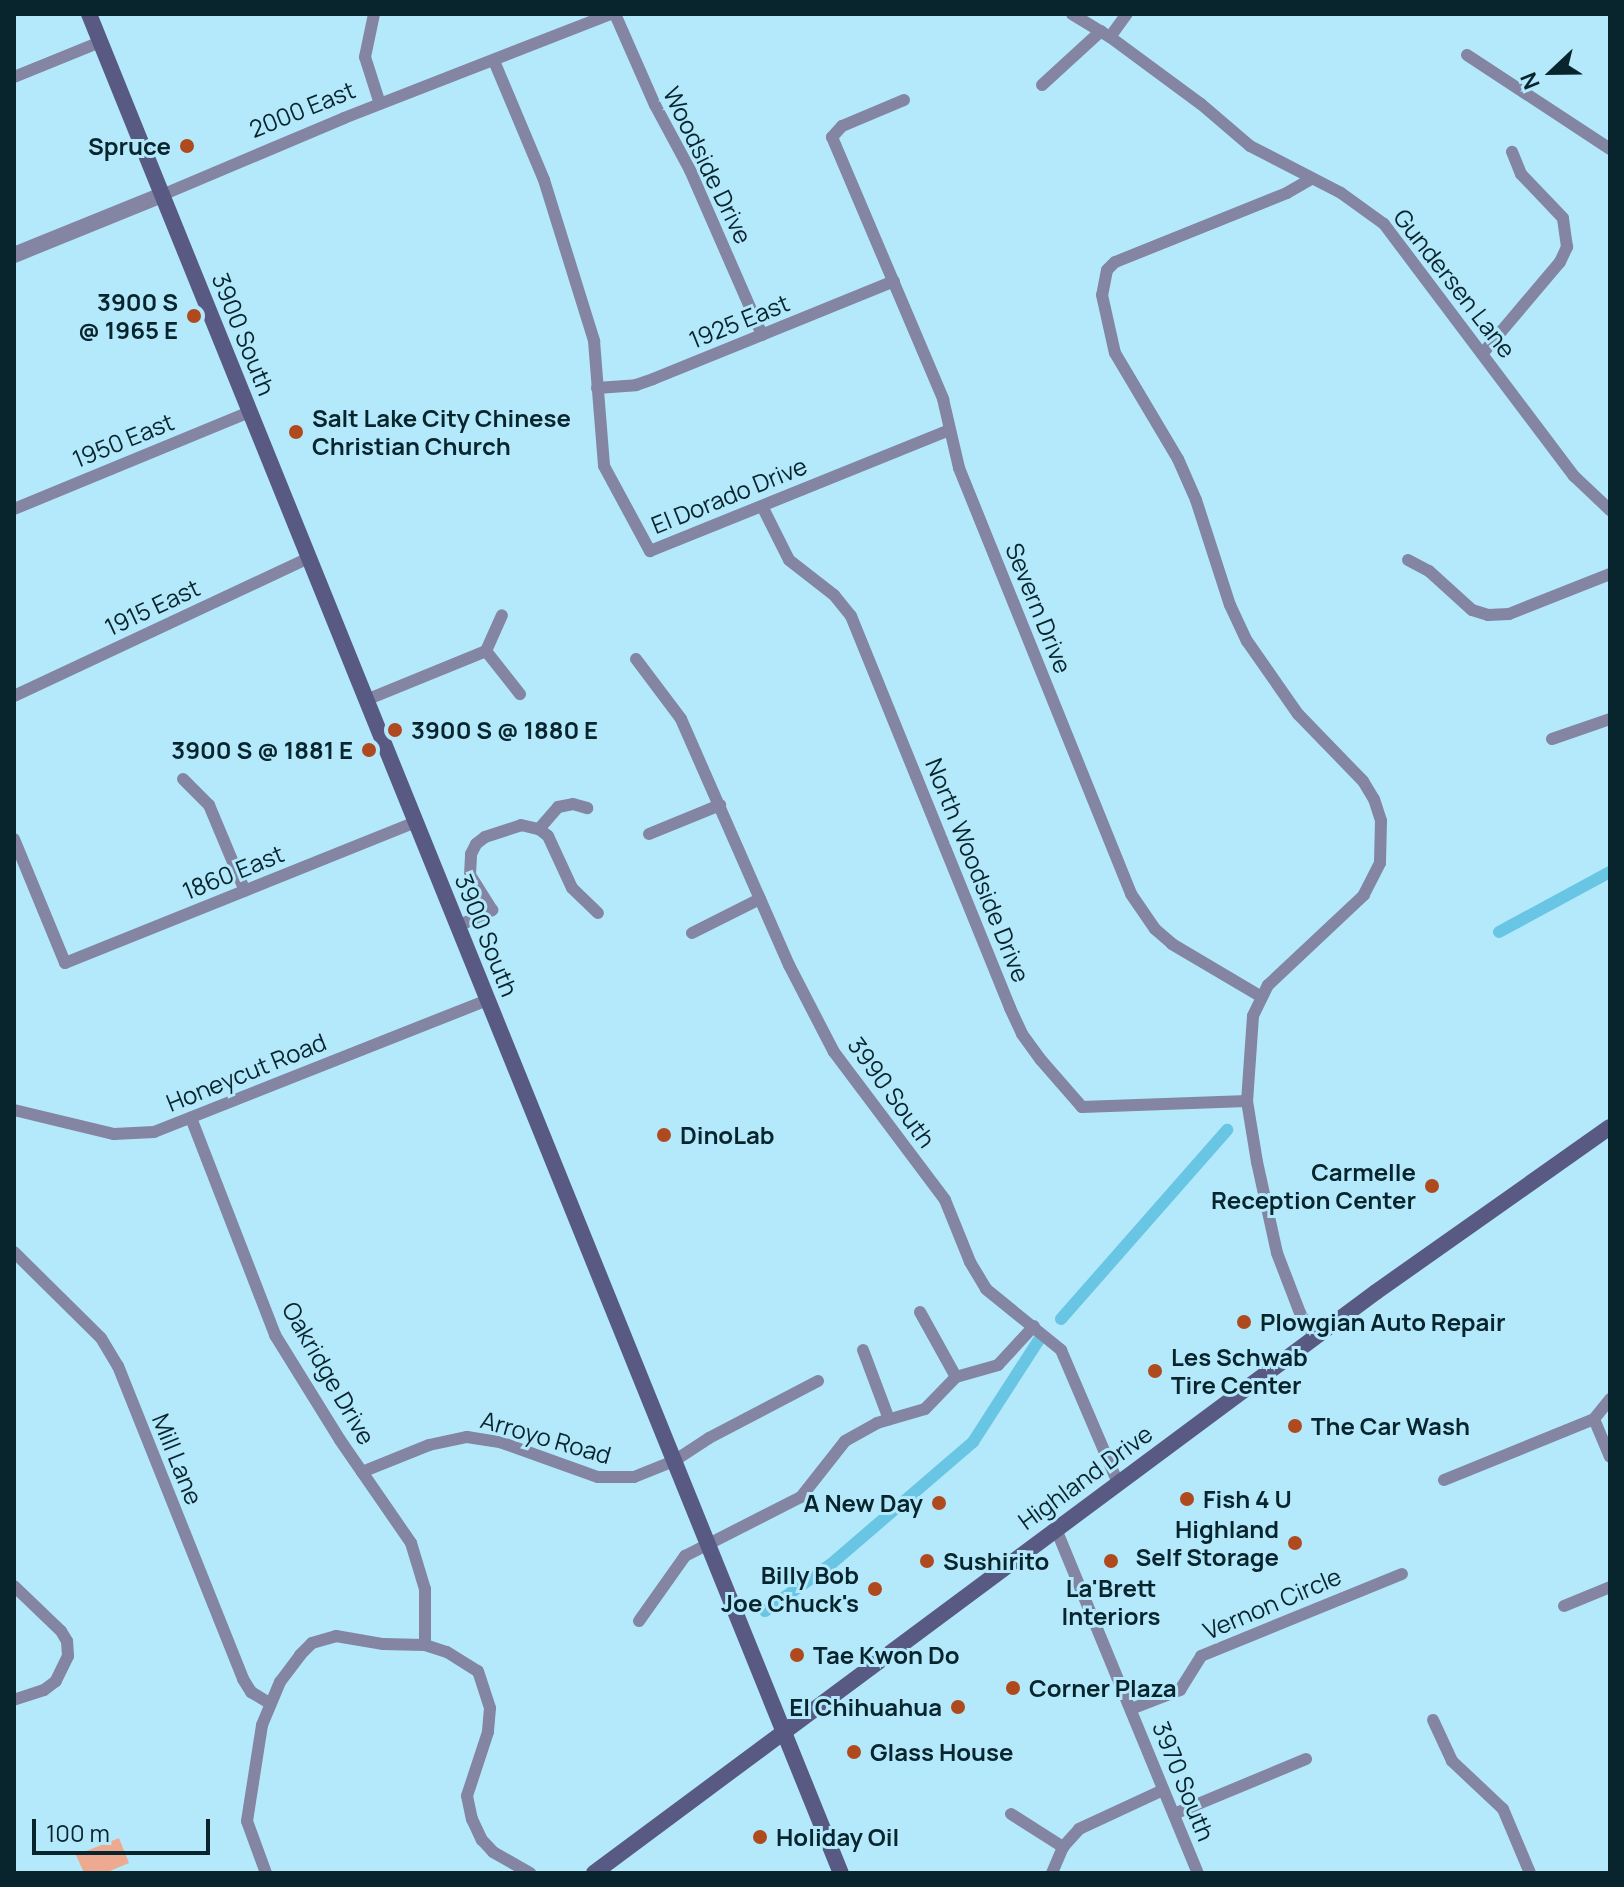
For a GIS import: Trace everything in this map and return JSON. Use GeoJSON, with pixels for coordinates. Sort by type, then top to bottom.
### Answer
{"type":"FeatureCollection","features":[{"type":"Feature","properties":{"kind":"main road","name":"3900 South"},"geometry":{"type":"LineString","coordinates":[[89,14],[841,1873]]}},
{"type":"Feature","properties":{"kind":"main road","name":"Highland Drive"},"geometry":{"type":"LineString","coordinates":[[594,1873],[1315,1338],[1610,1127]]}},
{"type":"Feature","properties":{"kind":"street"},"geometry":{"type":"LineString","coordinates":[[374,14],[365,57],[380,104]]}},
{"type":"Feature","properties":{"kind":"street","name":"2000 East"},"geometry":{"type":"LineString","coordinates":[[14,255],[380,104],[613,14]]}},
{"type":"Feature","properties":{"kind":"street","name":"Woodside Drive"},"geometry":{"type":"LineString","coordinates":[[613,14],[655,105],[690,170],[762,335]]}},
{"type":"Feature","properties":{"kind":"street","name":"Gundersen Lane"},"geometry":{"type":"LineString","coordinates":[[1072,14],[1106,34],[1201,104],[1250,146],[1341,193],[1384,224],[1574,476],[1610,510]]}},
{"type":"Feature","properties":{"kind":"street"},"geometry":{"type":"LineString","coordinates":[[1042,85],[1127,14]]}},
{"type":"Feature","properties":{"kind":"street"},"geometry":{"type":"LineString","coordinates":[[14,77],[100,42]]}},
{"type":"Feature","properties":{"kind":"street"},"geometry":{"type":"LineString","coordinates":[[1467,55],[1610,149]]}},
{"type":"Feature","properties":{"kind":"street","name":"El Dorado Drive"},"geometry":{"type":"LineString","coordinates":[[494,61],[544,180],[594,341],[604,466],[650,551],[950,430]]}},
{"type":"Feature","properties":{"kind":"street","name":"Severn Drive"},"geometry":{"type":"LineString","coordinates":[[904,100],[842,126],[833,133],[850,182],[943,399],[959,468],[1131,894],[1155,929],[1172,944],[1260,996]]}},
{"type":"Feature","properties":{"kind":"street"},"geometry":{"type":"LineString","coordinates":[[1483,353],[1560,262],[1567,247],[1563,218],[1521,174],[1512,152]]}},
{"type":"Feature","properties":{"kind":"street"},"geometry":{"type":"LineString","coordinates":[[1311,179],[1287,193],[1115,262],[1107,270],[1102,295],[1115,353],[1178,459],[1196,500],[1230,605],[1271,680],[1298,714],[1363,781],[1374,799],[1381,821],[1380,863],[1364,895],[1260,996],[1253,1016],[1247,1101],[1277,1253],[1300,1313],[1315,1338]]}},
{"type":"Feature","properties":{"kind":"street","name":"1925 East"},"geometry":{"type":"LineString","coordinates":[[597,388],[636,385],[894,281]]}},
{"type":"Feature","properties":{"kind":"street","name":"1950 East"},"geometry":{"type":"LineString","coordinates":[[14,509],[249,412]]}},
{"type":"Feature","properties":{"kind":"street","name":"North Woodside Drive"},"geometry":{"type":"LineString","coordinates":[[762,506],[789,560],[834,595],[851,616],[1010,1008],[1022,1034],[1041,1060],[1082,1107],[1247,1101]]}},
{"type":"Feature","properties":{"kind":"street","name":"1915 East"},"geometry":{"type":"LineString","coordinates":[[14,696],[308,558]]}},
{"type":"Feature","properties":{"kind":"street"},"geometry":{"type":"LineString","coordinates":[[1408,560],[1429,571],[1472,610],[1488,615],[1509,614],[1610,574]]}},
{"type":"Feature","properties":{"kind":"street"},"geometry":{"type":"LineString","coordinates":[[366,700],[486,651],[502,615]]}},
{"type":"Feature","properties":{"kind":"street"},"geometry":{"type":"LineString","coordinates":[[486,651],[520,694]]}},
{"type":"Feature","properties":{"kind":"street","name":"3990 South"},"geometry":{"type":"LineString","coordinates":[[636,659],[674,706],[795,977],[850,1078],[945,1200],[970,1262],[986,1289],[1061,1350],[1118,1483]]}},
{"type":"Feature","properties":{"kind":"street"},"geometry":{"type":"LineString","coordinates":[[1552,739],[1610,719]]}},
{"type":"Feature","properties":{"kind":"street"},"geometry":{"type":"LineString","coordinates":[[183,779],[209,805],[245,891]]}},
{"type":"Feature","properties":{"kind":"street"},"geometry":{"type":"LineString","coordinates":[[539,829],[558,807],[573,804],[587,808]]}},
{"type":"Feature","properties":{"kind":"street"},"geometry":{"type":"LineString","coordinates":[[649,834],[720,805]]}},
{"type":"Feature","properties":{"kind":"street","name":"1860 East"},"geometry":{"type":"LineString","coordinates":[[14,839],[65,963],[416,822]]}},
{"type":"Feature","properties":{"kind":"street"},"geometry":{"type":"LineString","coordinates":[[458,926],[492,910],[470,875],[471,854],[476,844],[512,826],[539,829],[553,842],[572,888],[598,913]]}},
{"type":"Feature","properties":{"kind":"street"},"geometry":{"type":"LineString","coordinates":[[692,933],[760,899]]}},
{"type":"Feature","properties":{"kind":"street","name":"Honeycut Road"},"geometry":{"type":"LineString","coordinates":[[14,1110],[127,1135],[154,1132],[487,1000]]}},
{"type":"Feature","properties":{"kind":"street","name":"Oakridge Drive"},"geometry":{"type":"LineString","coordinates":[[191,1118],[275,1335],[411,1543],[425,1589],[425,1645]]}},
{"type":"Feature","properties":{"kind":"street","name":"Mill Lane"},"geometry":{"type":"LineString","coordinates":[[14,1252],[101,1338],[118,1366],[243,1679],[251,1692],[269,1703]]}},
{"type":"Feature","properties":{"kind":"street"},"geometry":{"type":"LineString","coordinates":[[920,1312],[956,1377]]}},
{"type":"Feature","properties":{"kind":"street"},"geometry":{"type":"LineString","coordinates":[[639,1621],[679,1561],[801,1497],[845,1441],[889,1419],[925,1409],[956,1377],[1004,1361],[1034,1326]]}},
{"type":"Feature","properties":{"kind":"street"},"geometry":{"type":"LineString","coordinates":[[863,1350],[889,1419]]}},
{"type":"Feature","properties":{"kind":"street","name":"Arroyo Road"},"geometry":{"type":"LineString","coordinates":[[362,1472],[429,1445],[467,1437],[500,1442],[605,1478],[634,1477],[674,1461],[709,1438],[818,1381]]}},
{"type":"Feature","properties":{"kind":"street"},"geometry":{"type":"LineString","coordinates":[[1444,1480],[1594,1419],[1610,1399]]}},
{"type":"Feature","properties":{"kind":"street"},"geometry":{"type":"LineString","coordinates":[[1594,1419],[1610,1457]]}},
{"type":"Feature","properties":{"kind":"street","name":"3970 South"},"geometry":{"type":"LineString","coordinates":[[1056,1529],[1198,1873]]}},
{"type":"Feature","properties":{"kind":"street","name":"Vernon Circle"},"geometry":{"type":"LineString","coordinates":[[1131,1709],[1180,1690],[1201,1656],[1402,1574]]}},
{"type":"Feature","properties":{"kind":"street"},"geometry":{"type":"LineString","coordinates":[[14,1586],[61,1631],[67,1641],[68,1656],[56,1681],[44,1690],[14,1700]]}},
{"type":"Feature","properties":{"kind":"street"},"geometry":{"type":"LineString","coordinates":[[1564,1606],[1610,1587]]}},
{"type":"Feature","properties":{"kind":"street"},"geometry":{"type":"LineString","coordinates":[[266,1873],[247,1821],[269,1703],[300,1655],[323,1638],[425,1645],[447,1652],[478,1671],[490,1708],[488,1732],[467,1796],[472,1819],[482,1840],[493,1852],[530,1873]]}},
{"type":"Feature","properties":{"kind":"street"},"geometry":{"type":"LineString","coordinates":[[1433,1720],[1452,1761],[1503,1809],[1530,1873]]}},
{"type":"Feature","properties":{"kind":"street"},"geometry":{"type":"LineString","coordinates":[[1174,1814],[1306,1759]]}},
{"type":"Feature","properties":{"kind":"street"},"geometry":{"type":"LineString","coordinates":[[1052,1873],[1063,1847],[1091,1821],[1163,1790]]}},
{"type":"Feature","properties":{"kind":"street"},"geometry":{"type":"LineString","coordinates":[[1011,1814],[1063,1847]]}},
{"type":"Feature","properties":{"kind":"shaded area"},"geometry":{"type":"Polygon","coordinates":[[[119,1838],[129,1863],[105,1873],[84,1873],[76,1855],[119,1838]]]}},
{"type":"Feature","properties":{"kind":"waterway"},"geometry":{"type":"LineString","coordinates":[[1499,932],[1610,872]]}},
{"type":"Feature","properties":{"kind":"waterway"},"geometry":{"type":"LineString","coordinates":[[1061,1319],[1227,1130]]}},
{"type":"Feature","properties":{"kind":"waterway"},"geometry":{"type":"LineString","coordinates":[[765,1611],[830,1565],[973,1442],[1038,1341]]}},
{"type":"Feature","properties":{"kind":"place","name":"Spruce"},"geometry":{"type":"Point","coordinates":[187,146]}},
{"type":"Feature","properties":{"kind":"place","name":"3900 S @ 1965 E"},"geometry":{"type":"Point","coordinates":[194,316]}},
{"type":"Feature","properties":{"kind":"place","name":"Salt Lake City Chinese Christian Church"},"geometry":{"type":"Point","coordinates":[296,432]}},
{"type":"Feature","properties":{"kind":"place","name":"3900 S @ 1880 E"},"geometry":{"type":"Point","coordinates":[395,730]}},
{"type":"Feature","properties":{"kind":"place","name":"3900 S @ 1881 E"},"geometry":{"type":"Point","coordinates":[369,750]}},
{"type":"Feature","properties":{"kind":"place","name":"DinoLab"},"geometry":{"type":"Point","coordinates":[664,1135]}},
{"type":"Feature","properties":{"kind":"place","name":"Carmelle Reception Center"},"geometry":{"type":"Point","coordinates":[1432,1186]}},
{"type":"Feature","properties":{"kind":"place","name":"Plowgian Auto Repair"},"geometry":{"type":"Point","coordinates":[1244,1322]}},
{"type":"Feature","properties":{"kind":"place","name":"Les Schwab Tire Center"},"geometry":{"type":"Point","coordinates":[1155,1371]}},
{"type":"Feature","properties":{"kind":"place","name":"The Car Wash"},"geometry":{"type":"Point","coordinates":[1295,1426]}},
{"type":"Feature","properties":{"kind":"place","name":"Fish 4 U"},"geometry":{"type":"Point","coordinates":[1187,1499]}},
{"type":"Feature","properties":{"kind":"place","name":"A New Day"},"geometry":{"type":"Point","coordinates":[939,1503]}},
{"type":"Feature","properties":{"kind":"place","name":"Highland Self Storage"},"geometry":{"type":"Point","coordinates":[1295,1543]}},
{"type":"Feature","properties":{"kind":"place","name":"Sushirito"},"geometry":{"type":"Point","coordinates":[927,1561]}},
{"type":"Feature","properties":{"kind":"place","name":"La'Brett Interiors"},"geometry":{"type":"Point","coordinates":[1111,1561]}},
{"type":"Feature","properties":{"kind":"place","name":"Billy Bob Joe Chuck's"},"geometry":{"type":"Point","coordinates":[875,1589]}},
{"type":"Feature","properties":{"kind":"place","name":"Tae Kwon Do"},"geometry":{"type":"Point","coordinates":[797,1655]}},
{"type":"Feature","properties":{"kind":"place","name":"Corner Plaza"},"geometry":{"type":"Point","coordinates":[1013,1688]}},
{"type":"Feature","properties":{"kind":"place","name":"El Chihuahua"},"geometry":{"type":"Point","coordinates":[958,1707]}},
{"type":"Feature","properties":{"kind":"place","name":"Glass House"},"geometry":{"type":"Point","coordinates":[854,1752]}},
{"type":"Feature","properties":{"kind":"place","name":"Holiday Oil"},"geometry":{"type":"Point","coordinates":[760,1837]}}]}
